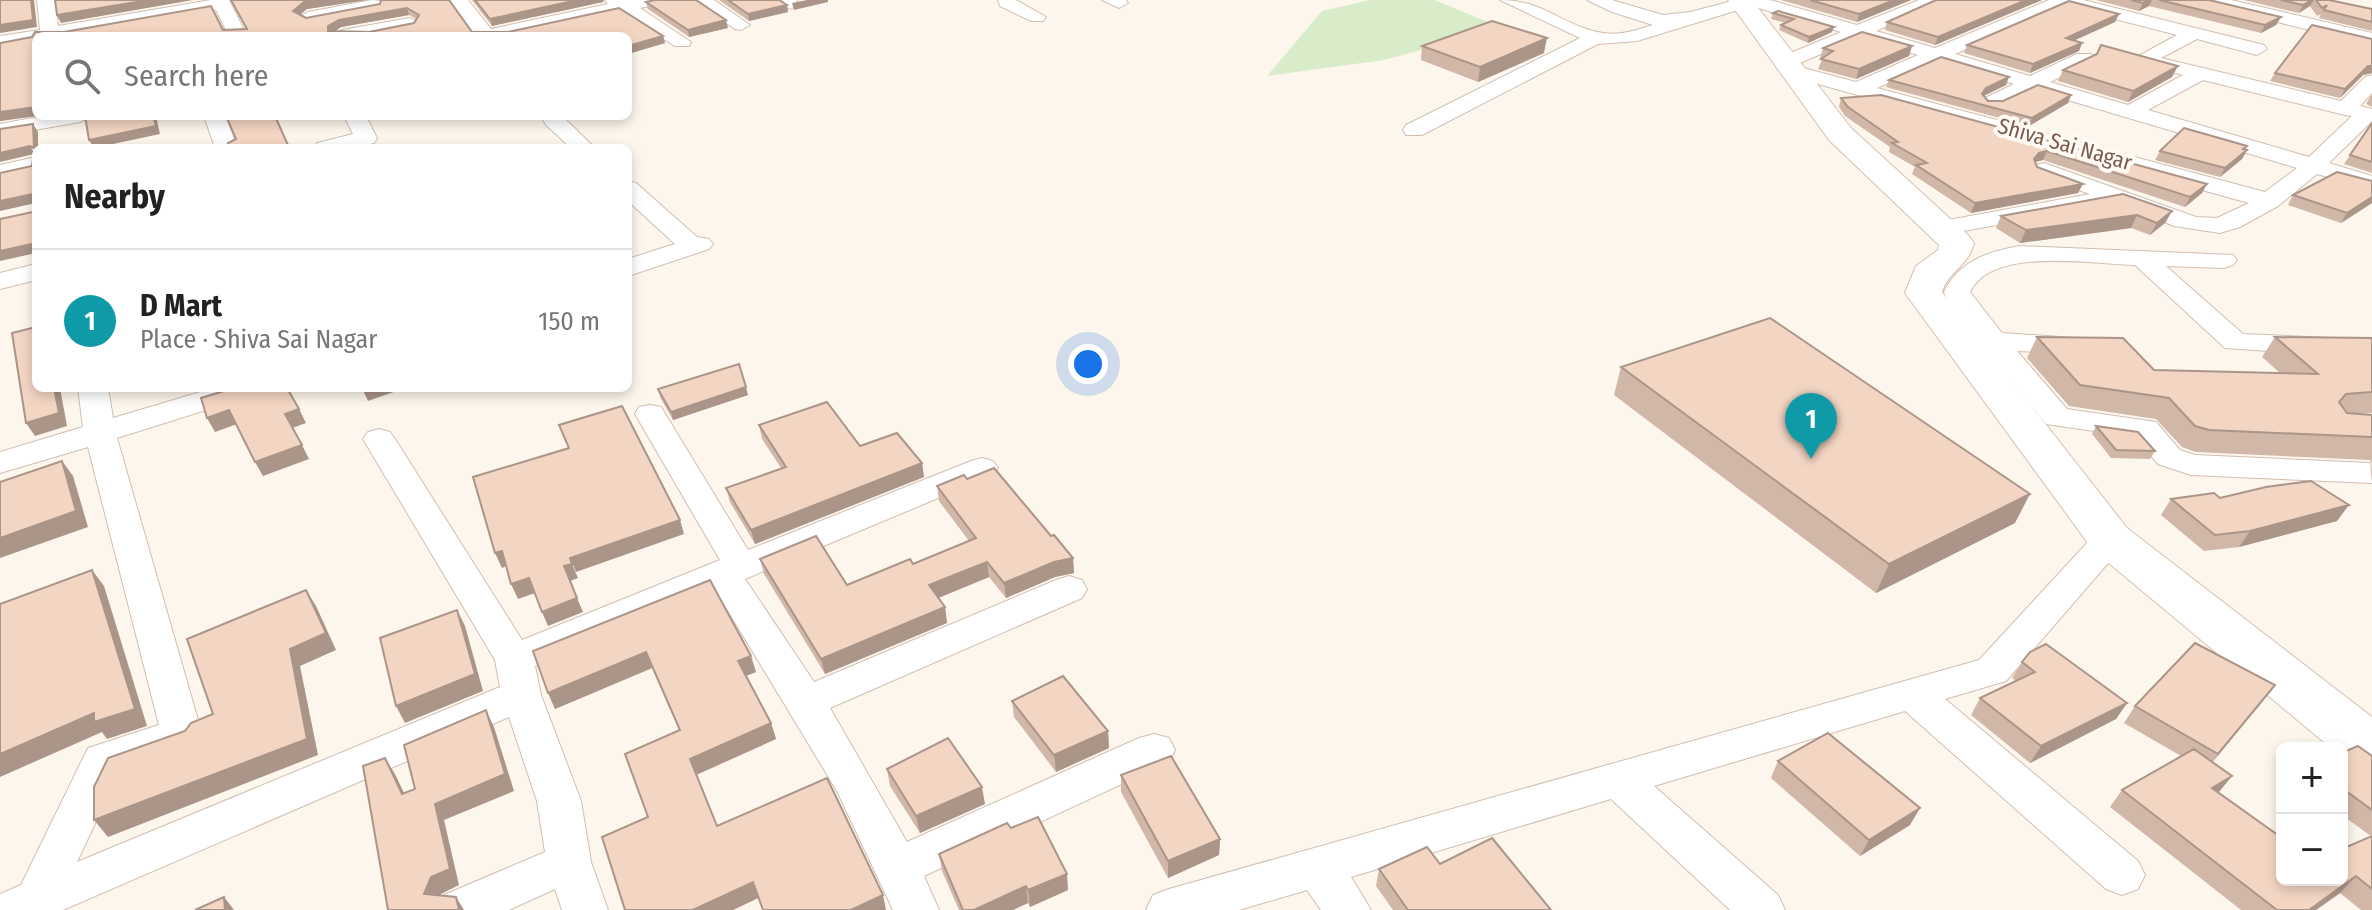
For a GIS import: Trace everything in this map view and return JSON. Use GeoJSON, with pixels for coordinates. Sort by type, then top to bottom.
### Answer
{"type":"FeatureCollection","features":[{"type":"Feature","properties":{"kind":"street"},"geometry":{"type":"LineString","coordinates":[[46,0],[49,32]]}},
{"type":"Feature","properties":{"kind":"street"},"geometry":{"type":"LineString","coordinates":[[459,0],[483,32]]}},
{"type":"Feature","properties":{"kind":"street"},"geometry":{"type":"LineString","coordinates":[[540,0],[581,32]]}},
{"type":"Feature","properties":{"kind":"street"},"geometry":{"type":"LineString","coordinates":[[504,32],[618,3],[653,0]]}},
{"type":"Feature","properties":{"kind":"street"},"geometry":{"type":"LineString","coordinates":[[702,0],[741,25]]}},
{"type":"Feature","properties":{"kind":"street"},"geometry":{"type":"LineString","coordinates":[[1007,0],[1037,17]]}},
{"type":"Feature","properties":{"kind":"street"},"geometry":{"type":"LineString","coordinates":[[1509,0],[1595,38],[1621,40],[1738,4],[1792,67],[1840,134],[1957,243],[1954,255],[1929,274],[1923,293],[1980,341],[2057,417],[2145,429],[2169,457],[2178,462],[2370,473]]}},
{"type":"Feature","properties":{"kind":"street"},"geometry":{"type":"LineString","coordinates":[[1596,0],[1655,22],[1679,22]]}},
{"type":"Feature","properties":{"kind":"street"},"geometry":{"type":"LineString","coordinates":[[1792,67],[1862,31],[1934,0]]}},
{"type":"Feature","properties":{"kind":"street"},"geometry":{"type":"LineString","coordinates":[[1859,88],[2063,0],[2257,49]]}},
{"type":"Feature","properties":{"kind":"street"},"geometry":{"type":"LineString","coordinates":[[2209,0],[2372,39]]}},
{"type":"Feature","properties":{"kind":"street"},"geometry":{"type":"LineString","coordinates":[[56,32],[138,9],[221,2],[236,32]]}},
{"type":"Feature","properties":{"kind":"street"},"geometry":{"type":"LineString","coordinates":[[618,3],[682,42]]}},
{"type":"Feature","properties":{"kind":"street","name":"Shiva Sai Nagar"},"geometry":{"type":"LineString","coordinates":[[1738,4],[1862,31],[2372,183]]}},
{"type":"Feature","properties":{"kind":"street"},"geometry":{"type":"LineString","coordinates":[[1879,4],[1907,11]]}},
{"type":"Feature","properties":{"kind":"street"},"geometry":{"type":"LineString","coordinates":[[314,32],[304,8],[374,5]]}},
{"type":"Feature","properties":{"kind":"street"},"geometry":{"type":"LineString","coordinates":[[138,9],[150,32]]}},
{"type":"Feature","properties":{"kind":"street"},"geometry":{"type":"LineString","coordinates":[[363,32],[410,23]]}},
{"type":"Feature","properties":{"kind":"street"},"geometry":{"type":"LineString","coordinates":[[2195,33],[2143,59],[2361,112]]}},
{"type":"Feature","properties":{"kind":"street"},"geometry":{"type":"LineString","coordinates":[[0,42],[32,37]]}},
{"type":"Feature","properties":{"kind":"street"},"geometry":{"type":"LineString","coordinates":[[1414,130],[1595,38]]}},
{"type":"Feature","properties":{"kind":"street","name":"Shiva Sai Nagar"},"geometry":{"type":"LineString","coordinates":[[1992,102],[2084,58]]}},
{"type":"Feature","properties":{"kind":"street"},"geometry":{"type":"LineString","coordinates":[[2372,66],[2369,70],[2372,72]]}},
{"type":"Feature","properties":{"kind":"street","name":"Shiva Sai Nagar"},"geometry":{"type":"LineString","coordinates":[[1792,67],[2270,201]]}},
{"type":"Feature","properties":{"kind":"street","name":"Shiva Sai Nagar"},"geometry":{"type":"LineString","coordinates":[[2132,111],[2200,73]]}},
{"type":"Feature","properties":{"kind":"street","name":"Shiva Sai Nagar"},"geometry":{"type":"LineString","coordinates":[[2044,170],[2185,220],[2218,226],[2270,201],[2316,166],[2361,112],[2372,81]]}},
{"type":"Feature","properties":{"kind":"street"},"geometry":{"type":"LineString","coordinates":[[216,120],[225,144]]}},
{"type":"Feature","properties":{"kind":"street"},"geometry":{"type":"LineString","coordinates":[[341,144],[366,138],[357,120]]}},
{"type":"Feature","properties":{"kind":"street"},"geometry":{"type":"LineString","coordinates":[[554,120],[580,144]]}},
{"type":"Feature","properties":{"kind":"street"},"geometry":{"type":"LineString","coordinates":[[0,130],[70,121]]}},
{"type":"Feature","properties":{"kind":"street"},"geometry":{"type":"LineString","coordinates":[[0,172],[32,165]]}},
{"type":"Feature","properties":{"kind":"street"},"geometry":{"type":"LineString","coordinates":[[632,191],[696,246],[632,267]]}},
{"type":"Feature","properties":{"kind":"street","name":"Shiva Sai Nagar"},"geometry":{"type":"LineString","coordinates":[[1941,228],[2118,196]]}},
{"type":"Feature","properties":{"kind":"street"},"geometry":{"type":"LineString","coordinates":[[2224,260],[2019,254],[1997,257],[1966,276],[1957,292],[1980,341],[2110,539],[2372,749]]}},
{"type":"Feature","properties":{"kind":"street"},"geometry":{"type":"LineString","coordinates":[[2141,257],[2235,342],[2372,349]]}},
{"type":"Feature","properties":{"kind":"street"},"geometry":{"type":"LineString","coordinates":[[0,281],[32,273]]}},
{"type":"Feature","properties":{"kind":"street"},"geometry":{"type":"LineString","coordinates":[[1980,341],[2091,346]]}},
{"type":"Feature","properties":{"kind":"street"},"geometry":{"type":"LineString","coordinates":[[25,905],[103,760],[182,734],[100,434],[94,392]]}},
{"type":"Feature","properties":{"kind":"street"},"geometry":{"type":"LineString","coordinates":[[0,463],[233,392]]}},
{"type":"Feature","properties":{"kind":"street"},"geometry":{"type":"LineString","coordinates":[[650,414],[731,569],[898,867],[916,910]]}},
{"type":"Feature","properties":{"kind":"street"},"geometry":{"type":"LineString","coordinates":[[379,439],[517,677],[559,801],[569,862],[585,910]]}},
{"type":"Feature","properties":{"kind":"street"},"geometry":{"type":"LineString","coordinates":[[25,905],[517,677],[731,569],[982,468]]}},
{"type":"Feature","properties":{"kind":"street"},"geometry":{"type":"LineString","coordinates":[[1169,910],[1992,671],[2110,539]]}},
{"type":"Feature","properties":{"kind":"street"},"geometry":{"type":"LineString","coordinates":[[805,702],[1069,589]]}},
{"type":"Feature","properties":{"kind":"street"},"geometry":{"type":"LineString","coordinates":[[1912,694],[2122,875]]}},
{"type":"Feature","properties":{"kind":"street"},"geometry":{"type":"LineString","coordinates":[[898,867],[1154,750]]}},
{"type":"Feature","properties":{"kind":"street"},"geometry":{"type":"LineString","coordinates":[[1618,780],[1762,910]]}},
{"type":"Feature","properties":{"kind":"street"},"geometry":{"type":"LineString","coordinates":[[460,910],[569,862]]}},
{"type":"Feature","properties":{"kind":"street"},"geometry":{"type":"LineString","coordinates":[[1318,868],[1348,910]]}},
{"type":"Feature","properties":{"kind":"green space"},"geometry":{"type":"Polygon","coordinates":[[[1370,0],[1435,0],[1502,28],[1384,60],[1267,76],[1322,11],[1370,0]]]}},
{"type":"Feature","properties":{"kind":"building"},"geometry":{"type":"Polygon","coordinates":[[[0,0],[31,0],[33,20],[0,25],[0,0]]]}},
{"type":"Feature","properties":{"kind":"building"},"geometry":{"type":"Polygon","coordinates":[[[55,0],[149,0],[57,15],[55,0]]]}},
{"type":"Feature","properties":{"kind":"building"},"geometry":{"type":"Polygon","coordinates":[[[231,0],[318,0],[304,2],[293,11],[306,18],[380,4],[381,0],[449,0],[472,32],[369,32],[64,32],[211,6],[223,30],[247,29],[231,0]],[[407,8],[339,20],[328,26],[328,31],[369,32],[414,23],[419,15],[407,8]]]}},
{"type":"Feature","properties":{"kind":"building"},"geometry":{"type":"Polygon","coordinates":[[[475,0],[578,0],[490,19],[475,0]]]}},
{"type":"Feature","properties":{"kind":"building"},"geometry":{"type":"Polygon","coordinates":[[[696,0],[726,20],[688,30],[646,2],[696,0]]]}},
{"type":"Feature","properties":{"kind":"building"},"geometry":{"type":"Polygon","coordinates":[[[728,0],[779,0],[787,5],[748,14],[728,0]]]}},
{"type":"Feature","properties":{"kind":"building"},"geometry":{"type":"Polygon","coordinates":[[[1810,0],[1894,0],[1859,14],[1810,0]]]}},
{"type":"Feature","properties":{"kind":"building"},"geometry":{"type":"Polygon","coordinates":[[[1936,0],[2026,0],[1938,37],[1887,22],[1936,0]]]}},
{"type":"Feature","properties":{"kind":"building"},"geometry":{"type":"Polygon","coordinates":[[[2159,0],[2209,0],[2281,17],[2265,25],[2159,0]]]}},
{"type":"Feature","properties":{"kind":"building"},"geometry":{"type":"Polygon","coordinates":[[[2281,0],[2312,0],[2303,5],[2281,0]]]}},
{"type":"Feature","properties":{"kind":"building"},"geometry":{"type":"Polygon","coordinates":[[[2316,0],[2372,9],[2372,22],[2324,10],[2327,5],[2322,8],[2316,0]]]}},
{"type":"Feature","properties":{"kind":"building"},"geometry":{"type":"Polygon","coordinates":[[[2069,1],[2119,14],[2066,38],[2082,43],[2033,64],[1967,45],[2069,1]]]}},
{"type":"Feature","properties":{"kind":"building"},"geometry":{"type":"Polygon","coordinates":[[[619,8],[663,36],[632,45],[632,32],[508,32],[619,8]]]}},
{"type":"Feature","properties":{"kind":"building"},"geometry":{"type":"Polygon","coordinates":[[[1778,11],[1834,27],[1809,37],[1781,25],[1794,19],[1773,13],[1778,11]]]}},
{"type":"Feature","properties":{"kind":"building"},"geometry":{"type":"Polygon","coordinates":[[[1492,21],[1547,38],[1480,67],[1422,46],[1492,21]]]}},
{"type":"Feature","properties":{"kind":"building"},"geometry":{"type":"Polygon","coordinates":[[[2312,25],[2372,39],[2372,66],[2368,66],[2345,89],[2275,73],[2312,25]]]}},
{"type":"Feature","properties":{"kind":"building"},"geometry":{"type":"Polygon","coordinates":[[[1862,32],[1912,46],[1859,69],[1821,59],[1833,51],[1823,48],[1862,32]]]}},
{"type":"Feature","properties":{"kind":"building"},"geometry":{"type":"Polygon","coordinates":[[[32,37],[32,108],[0,112],[0,43],[32,37]]]}},
{"type":"Feature","properties":{"kind":"building"},"geometry":{"type":"Polygon","coordinates":[[[2101,45],[2178,66],[2133,91],[2063,70],[2097,54],[2101,45]]]}},
{"type":"Feature","properties":{"kind":"building"},"geometry":{"type":"Polygon","coordinates":[[[1941,57],[2009,77],[1986,88],[1982,94],[1988,101],[2003,101],[2038,85],[2071,95],[2032,118],[1889,80],[1941,57]]]}},
{"type":"Feature","properties":{"kind":"building"},"geometry":{"type":"Polygon","coordinates":[[[1881,95],[2207,184],[2190,197],[2047,151],[2039,153],[2034,159],[2037,167],[2083,184],[1975,203],[1916,165],[1927,163],[1892,143],[1898,142],[1848,107],[1841,98],[1881,95]]]}},
{"type":"Feature","properties":{"kind":"building"},"geometry":{"type":"Polygon","coordinates":[[[86,120],[154,120],[156,126],[89,140],[86,120]]]}},
{"type":"Feature","properties":{"kind":"building"},"geometry":{"type":"Polygon","coordinates":[[[228,120],[277,120],[288,144],[228,144],[236,139],[228,120]]]}},
{"type":"Feature","properties":{"kind":"building"},"geometry":{"type":"Polygon","coordinates":[[[2372,123],[2372,162],[2350,155],[2372,123]]]}},
{"type":"Feature","properties":{"kind":"building"},"geometry":{"type":"Polygon","coordinates":[[[33,124],[34,144],[32,147],[0,153],[0,129],[33,124]]]}},
{"type":"Feature","properties":{"kind":"building"},"geometry":{"type":"Polygon","coordinates":[[[2184,128],[2247,146],[2243,149],[2247,150],[2225,168],[2160,151],[2184,128]]]}},
{"type":"Feature","properties":{"kind":"building"},"geometry":{"type":"Polygon","coordinates":[[[32,166],[32,194],[0,201],[0,173],[32,166]]]}},
{"type":"Feature","properties":{"kind":"building"},"geometry":{"type":"Polygon","coordinates":[[[2337,172],[2372,181],[2372,197],[2347,213],[2293,195],[2337,172]]]}},
{"type":"Feature","properties":{"kind":"building"},"geometry":{"type":"Polygon","coordinates":[[[2123,194],[2172,211],[2157,223],[2137,215],[2026,230],[2001,216],[2123,194]]]}},
{"type":"Feature","properties":{"kind":"building"},"geometry":{"type":"Polygon","coordinates":[[[32,212],[32,244],[0,251],[0,219],[32,212]]]}},
{"type":"Feature","properties":{"kind":"building"},"geometry":{"type":"Polygon","coordinates":[[[1770,318],[2030,494],[1889,564],[1621,367],[1770,318]]]}},
{"type":"Feature","properties":{"kind":"building"},"geometry":{"type":"Polygon","coordinates":[[[32,328],[32,392],[55,392],[59,413],[26,423],[12,333],[32,328]]]}},
{"type":"Feature","properties":{"kind":"building"},"geometry":{"type":"Polygon","coordinates":[[[2037,337],[2123,338],[2154,370],[2318,374],[2275,337],[2372,338],[2372,392],[2346,394],[2339,402],[2347,413],[2372,415],[2372,437],[2209,430],[2195,426],[2169,398],[2080,385],[2037,337]]]}},
{"type":"Feature","properties":{"kind":"building"},"geometry":{"type":"Polygon","coordinates":[[[739,364],[746,387],[671,412],[658,389],[739,364]]]}},
{"type":"Feature","properties":{"kind":"building"},"geometry":{"type":"Polygon","coordinates":[[[221,392],[289,392],[299,409],[285,414],[302,445],[255,462],[229,410],[207,418],[201,398],[221,392]]]}},
{"type":"Feature","properties":{"kind":"building"},"geometry":{"type":"Polygon","coordinates":[[[827,402],[860,446],[897,433],[922,463],[751,530],[726,488],[786,467],[759,425],[827,402]]]}},
{"type":"Feature","properties":{"kind":"building"},"geometry":{"type":"Polygon","coordinates":[[[622,406],[680,520],[570,558],[572,564],[564,566],[577,598],[542,612],[529,578],[511,584],[502,551],[495,553],[473,477],[569,448],[559,425],[622,406]]]}},
{"type":"Feature","properties":{"kind":"building"},"geometry":{"type":"Polygon","coordinates":[[[2096,426],[2138,432],[2155,451],[2116,450],[2096,426]]]}},
{"type":"Feature","properties":{"kind":"building"},"geometry":{"type":"Polygon","coordinates":[[[62,461],[76,511],[0,538],[0,482],[62,461]]]}},
{"type":"Feature","properties":{"kind":"building"},"geometry":{"type":"Polygon","coordinates":[[[994,468],[1073,558],[1054,562],[1004,583],[987,562],[929,585],[945,607],[821,659],[760,559],[816,536],[847,585],[910,559],[913,564],[976,538],[937,486],[994,468]]]}},
{"type":"Feature","properties":{"kind":"building"},"geometry":{"type":"Polygon","coordinates":[[[2311,481],[2349,505],[2250,531],[2215,535],[2171,499],[2214,493],[2220,498],[2311,481]]]}},
{"type":"Feature","properties":{"kind":"building"},"geometry":{"type":"Polygon","coordinates":[[[92,570],[135,709],[94,722],[94,713],[0,754],[0,604],[92,570]]]}},
{"type":"Feature","properties":{"kind":"building"},"geometry":{"type":"Polygon","coordinates":[[[710,580],[751,656],[738,661],[771,723],[690,759],[717,826],[827,778],[883,895],[851,910],[763,910],[753,882],[693,910],[625,910],[602,837],[648,817],[625,754],[680,730],[646,652],[548,693],[533,651],[710,580]]]}},
{"type":"Feature","properties":{"kind":"building"},"geometry":{"type":"Polygon","coordinates":[[[306,590],[326,633],[290,649],[307,739],[94,820],[94,787],[108,758],[185,731],[191,723],[213,714],[187,639],[306,590]]]}},
{"type":"Feature","properties":{"kind":"building"},"geometry":{"type":"Polygon","coordinates":[[[457,610],[475,674],[396,706],[380,638],[457,610]]]}},
{"type":"Feature","properties":{"kind":"building"},"geometry":{"type":"Polygon","coordinates":[[[2195,643],[2275,685],[2218,754],[2135,706],[2195,643]]]}},
{"type":"Feature","properties":{"kind":"building"},"geometry":{"type":"Polygon","coordinates":[[[2046,644],[2127,703],[2041,746],[1980,698],[2035,672],[2022,662],[2030,652],[2046,644]]]}},
{"type":"Feature","properties":{"kind":"building"},"geometry":{"type":"Polygon","coordinates":[[[1063,676],[1108,731],[1054,755],[1012,701],[1063,676]]]}},
{"type":"Feature","properties":{"kind":"building"},"geometry":{"type":"Polygon","coordinates":[[[486,710],[505,774],[435,804],[450,869],[431,877],[424,894],[456,897],[459,910],[388,910],[363,766],[385,758],[402,794],[415,789],[404,745],[486,710]]]}},
{"type":"Feature","properties":{"kind":"building"},"geometry":{"type":"Polygon","coordinates":[[[1828,733],[1920,808],[1869,840],[1778,761],[1828,733]]]}},
{"type":"Feature","properties":{"kind":"building"},"geometry":{"type":"Polygon","coordinates":[[[948,738],[982,787],[916,816],[887,769],[948,738]]]}},
{"type":"Feature","properties":{"kind":"building"},"geometry":{"type":"Polygon","coordinates":[[[2358,746],[2372,756],[2372,810],[2348,792],[2348,750],[2358,746]]]}},
{"type":"Feature","properties":{"kind":"building"},"geometry":{"type":"Polygon","coordinates":[[[2194,749],[2232,776],[2212,788],[2276,834],[2276,886],[2342,886],[2309,910],[2277,910],[2122,790],[2194,749]]]}},
{"type":"Feature","properties":{"kind":"building"},"geometry":{"type":"Polygon","coordinates":[[[1171,756],[1220,839],[1168,861],[1121,775],[1171,756]]]}},
{"type":"Feature","properties":{"kind":"building"},"geometry":{"type":"Polygon","coordinates":[[[1038,817],[1067,874],[1028,890],[1026,886],[974,910],[963,910],[939,854],[1007,823],[1011,828],[1038,817]]]}},
{"type":"Feature","properties":{"kind":"building"},"geometry":{"type":"Polygon","coordinates":[[[2372,836],[2372,889],[2356,876],[2348,882],[2348,846],[2372,836]]]}},
{"type":"Feature","properties":{"kind":"building"},"geometry":{"type":"Polygon","coordinates":[[[1492,838],[1551,910],[1408,910],[1379,869],[1427,847],[1440,864],[1492,838]]]}},
{"type":"Feature","properties":{"kind":"building"},"geometry":{"type":"Polygon","coordinates":[[[224,897],[225,910],[195,910],[224,897]]]}},
{"type":"Feature","properties":{"kind":"place","name":"D Mart"},"geometry":{"type":"Point","coordinates":[1811,459]}}]}
